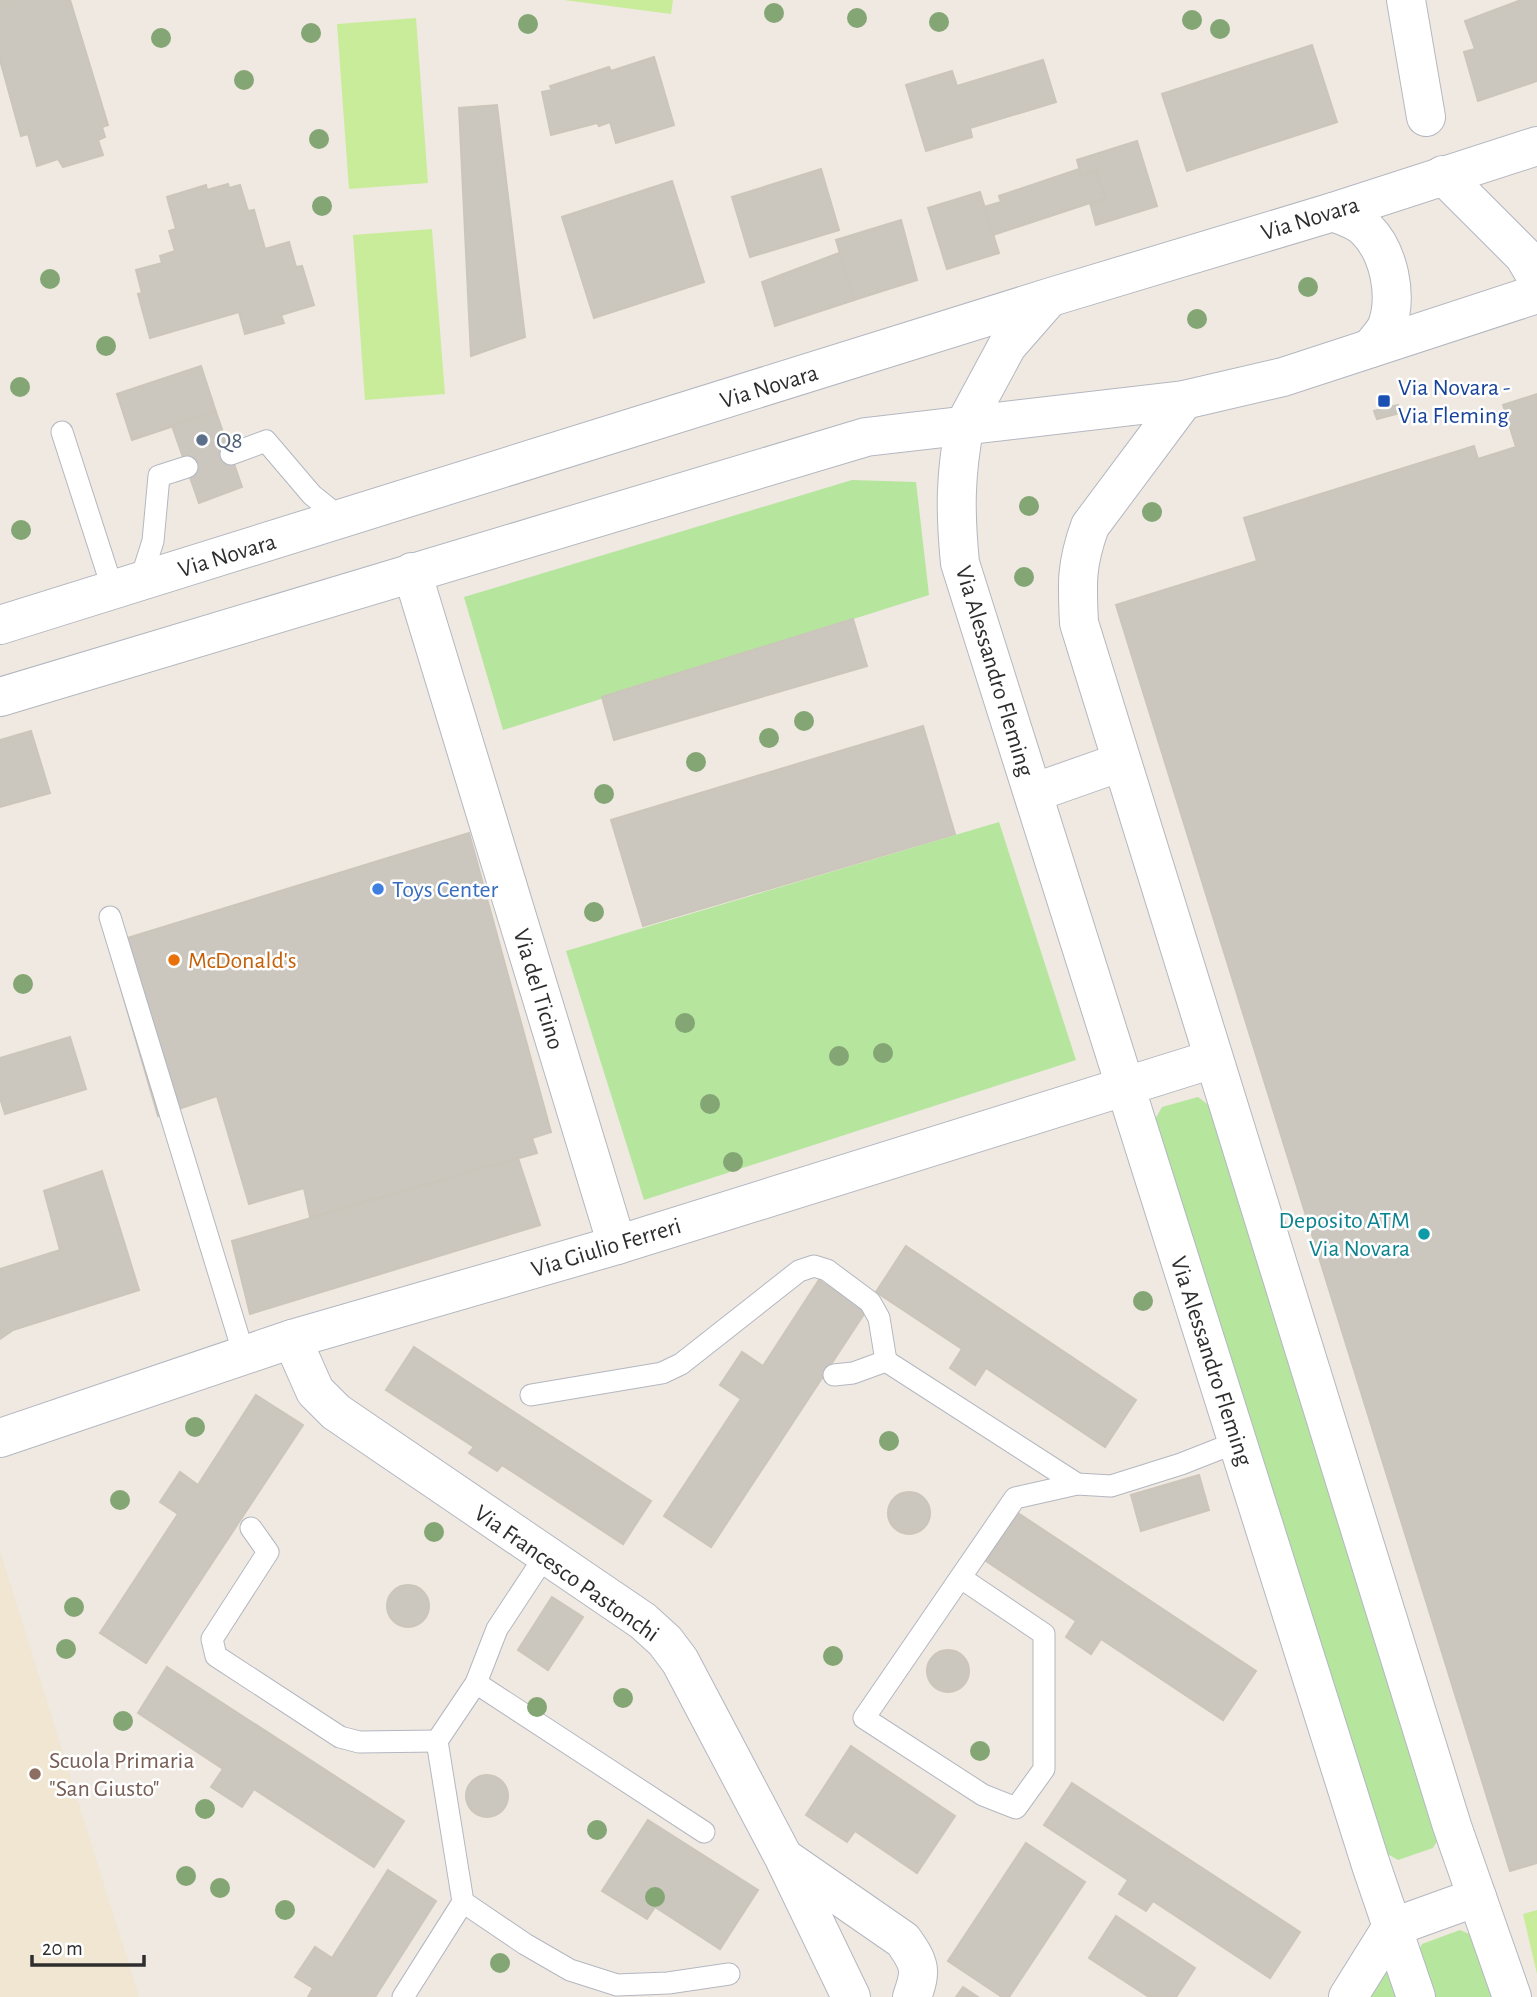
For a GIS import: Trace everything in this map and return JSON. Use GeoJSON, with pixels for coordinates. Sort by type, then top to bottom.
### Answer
{"type":"FeatureCollection","features":[{"type":"Feature","properties":{"kind":"street"},"geometry":{"type":"LineString","coordinates":[[1406,0],[1426,117]]}},
{"type":"Feature","properties":{"kind":"street","name":"Via Novara"},"geometry":{"type":"LineString","coordinates":[[0,625],[1051,297],[1333,212],[1537,146]]}},
{"type":"Feature","properties":{"kind":"street"},"geometry":{"type":"LineString","coordinates":[[1443,175],[1524,256],[1537,278]]}},
{"type":"Feature","properties":{"kind":"street"},"geometry":{"type":"LineString","coordinates":[[1333,212],[1354,220],[1367,230],[1387,263],[1392,301],[1386,328],[1371,348]]}},
{"type":"Feature","properties":{"kind":"street"},"geometry":{"type":"LineString","coordinates":[[0,697],[866,437],[1184,400],[1283,377],[1537,294]]}},
{"type":"Feature","properties":{"kind":"street","name":"Via Alessandro Fleming"},"geometry":{"type":"LineString","coordinates":[[1051,297],[1007,346],[965,425],[956,481],[960,563],[1391,1928],[1416,1997]]}},
{"type":"Feature","properties":{"kind":"street"},"geometry":{"type":"LineString","coordinates":[[1184,400],[1090,526],[1078,568],[1079,623],[1452,1826],[1513,1997]]}},
{"type":"Feature","properties":{"kind":"street","name":"Via del Ticino"},"geometry":{"type":"LineString","coordinates":[[412,572],[617,1245]]}},
{"type":"Feature","properties":{"kind":"street","name":"Via Alessandro Fleming"},"geometry":{"type":"LineString","coordinates":[[1033,793],[1121,762]]}},
{"type":"Feature","properties":{"kind":"street","name":"Via Giulio Ferreri"},"geometry":{"type":"LineString","coordinates":[[0,1438],[292,1339],[617,1245],[1213,1059]]}},
{"type":"Feature","properties":{"kind":"street","name":"Via Francesco Pastonchi"},"geometry":{"type":"LineString","coordinates":[[292,1339],[315,1391],[336,1412],[643,1621],[672,1650],[784,1858],[850,1997]]}},
{"type":"Feature","properties":{"kind":"street","name":"Via Francesco Pastonchi"},"geometry":{"type":"LineString","coordinates":[[784,1858],[903,1940],[914,1955],[919,1974],[912,1997]]}},
{"type":"Feature","properties":{"kind":"street"},"geometry":{"type":"LineString","coordinates":[[1348,1997],[1391,1928],[1477,1897]]}},
{"type":"Feature","properties":{"kind":"lane"},"geometry":{"type":"LineString","coordinates":[[62,432],[126,586]]}},
{"type":"Feature","properties":{"kind":"lane"},"geometry":{"type":"LineString","coordinates":[[231,454],[266,442],[312,495],[341,519]]}},
{"type":"Feature","properties":{"kind":"lane"},"geometry":{"type":"LineString","coordinates":[[126,586],[153,541],[159,476],[187,467]]}},
{"type":"Feature","properties":{"kind":"lane"},"geometry":{"type":"LineString","coordinates":[[110,917],[244,1356]]}},
{"type":"Feature","properties":{"kind":"lane"},"geometry":{"type":"LineString","coordinates":[[531,1395],[662,1373],[681,1364],[799,1271],[814,1266],[827,1270],[870,1302],[879,1318],[886,1361],[1077,1484]]}},
{"type":"Feature","properties":{"kind":"lane"},"geometry":{"type":"LineString","coordinates":[[834,1375],[853,1373],[886,1361]]}},
{"type":"Feature","properties":{"kind":"lane"},"geometry":{"type":"LineString","coordinates":[[961,1578],[1044,1634],[1044,1769],[1016,1808],[983,1795],[864,1718],[1015,1498],[1077,1484],[1111,1486],[1181,1464],[1237,1442]]}},
{"type":"Feature","properties":{"kind":"lane"},"geometry":{"type":"LineString","coordinates":[[251,1528],[268,1552],[212,1639],[216,1656],[340,1737],[359,1742],[437,1741]]}},
{"type":"Feature","properties":{"kind":"lane"},"geometry":{"type":"LineString","coordinates":[[402,1997],[463,1902],[437,1741],[476,1683],[497,1629],[545,1556]]}},
{"type":"Feature","properties":{"kind":"lane"},"geometry":{"type":"LineString","coordinates":[[476,1683],[704,1832]]}},
{"type":"Feature","properties":{"kind":"lane"},"geometry":{"type":"LineString","coordinates":[[463,1902],[525,1944],[570,1970],[617,1985],[668,1983],[729,1974]]}},
{"type":"Feature","properties":{"kind":"shaded area","name":"Scuola Primaria \"San Giusto\""},"geometry":{"type":"Polygon","coordinates":[[[0,1551],[139,1997],[0,1997],[0,1551]]]}},
{"type":"Feature","properties":{"kind":"green space"},"geometry":{"type":"Polygon","coordinates":[[[564,0],[673,0],[671,14],[564,0]]]}},
{"type":"Feature","properties":{"kind":"green space"},"geometry":{"type":"Polygon","coordinates":[[[416,18],[428,183],[349,189],[337,24],[416,18]]]}},
{"type":"Feature","properties":{"kind":"green space"},"geometry":{"type":"Polygon","coordinates":[[[432,229],[445,394],[365,400],[353,235],[432,229]]]}},
{"type":"Feature","properties":{"kind":"green space"},"geometry":{"type":"Polygon","coordinates":[[[852,480],[916,482],[929,595],[503,730],[464,597],[852,480]]]}},
{"type":"Feature","properties":{"kind":"green space"},"geometry":{"type":"Polygon","coordinates":[[[999,822],[1076,1060],[644,1200],[566,951],[999,822]]]}},
{"type":"Feature","properties":{"kind":"green space"},"geometry":{"type":"Polygon","coordinates":[[[1198,1097],[1210,1106],[1441,1834],[1433,1848],[1398,1860],[1384,1852],[1153,1123],[1162,1107],[1198,1097]]]}},
{"type":"Feature","properties":{"kind":"green space"},"geometry":{"type":"Polygon","coordinates":[[[1537,1910],[1537,1974],[1523,1914],[1537,1910]]]}},
{"type":"Feature","properties":{"kind":"green space"},"geometry":{"type":"Polygon","coordinates":[[[1460,1930],[1474,1936],[1496,1997],[1430,1997],[1415,1958],[1422,1944],[1460,1930]]]}},
{"type":"Feature","properties":{"kind":"green space"},"geometry":{"type":"Polygon","coordinates":[[[1386,1970],[1396,1997],[1369,1997],[1386,1970]]]}},
{"type":"Feature","properties":{"kind":"building"},"geometry":{"type":"Polygon","coordinates":[[[0,0],[70,0],[108,125],[102,127],[105,137],[98,140],[103,155],[63,167],[58,159],[37,166],[28,134],[21,136],[0,60],[0,0]]]}},
{"type":"Feature","properties":{"kind":"building"},"geometry":{"type":"Polygon","coordinates":[[[1521,0],[1537,0],[1537,81],[1478,101],[1464,52],[1475,49],[1465,21],[1521,0]]]}},
{"type":"Feature","properties":{"kind":"building"},"geometry":{"type":"Polygon","coordinates":[[[1312,45],[1337,122],[1187,171],[1162,94],[1312,45]]]}},
{"type":"Feature","properties":{"kind":"building"},"geometry":{"type":"Polygon","coordinates":[[[654,57],[674,125],[616,143],[610,122],[551,135],[542,92],[552,90],[550,86],[609,67],[611,71],[654,57]]]}},
{"type":"Feature","properties":{"kind":"building"},"geometry":{"type":"Polygon","coordinates":[[[1043,60],[1056,102],[970,128],[972,137],[926,151],[906,85],[952,71],[957,86],[1043,60]]]}},
{"type":"Feature","properties":{"kind":"building"},"geometry":{"type":"Polygon","coordinates":[[[497,105],[525,337],[471,356],[459,108],[497,105]]]}},
{"type":"Feature","properties":{"kind":"building"},"geometry":{"type":"Polygon","coordinates":[[[1137,141],[1157,206],[1096,225],[1090,203],[1105,198],[1095,170],[1081,175],[1077,160],[1137,141]]]}},
{"type":"Feature","properties":{"kind":"building"},"geometry":{"type":"Polygon","coordinates":[[[821,169],[839,230],[750,257],[732,197],[821,169]]]}},
{"type":"Feature","properties":{"kind":"building"},"geometry":{"type":"Polygon","coordinates":[[[1079,169],[1081,175],[1095,170],[1105,198],[993,235],[984,207],[1001,202],[999,196],[1079,169]]]}},
{"type":"Feature","properties":{"kind":"building"},"geometry":{"type":"Polygon","coordinates":[[[672,181],[704,282],[594,318],[562,217],[672,181]]]}},
{"type":"Feature","properties":{"kind":"building"},"geometry":{"type":"Polygon","coordinates":[[[228,184],[229,188],[240,185],[248,211],[254,210],[265,249],[289,242],[296,267],[302,266],[314,305],[281,315],[284,323],[245,334],[239,312],[150,338],[138,294],[142,293],[136,270],[162,263],[160,256],[175,251],[169,231],[176,229],[167,197],[206,185],[207,190],[228,184]]]}},
{"type":"Feature","properties":{"kind":"building"},"geometry":{"type":"Polygon","coordinates":[[[980,192],[999,253],[947,269],[928,208],[980,192]]]}},
{"type":"Feature","properties":{"kind":"building"},"geometry":{"type":"Polygon","coordinates":[[[901,220],[917,280],[854,300],[836,240],[901,220]]]}},
{"type":"Feature","properties":{"kind":"building"},"geometry":{"type":"Polygon","coordinates":[[[839,253],[854,300],[775,326],[762,282],[839,253]]]}},
{"type":"Feature","properties":{"kind":"building"},"geometry":{"type":"Polygon","coordinates":[[[201,366],[216,412],[132,440],[117,394],[201,366]]]}},
{"type":"Feature","properties":{"kind":"building","name":"Deposito ATM Via Novara"},"geometry":{"type":"Polygon","coordinates":[[[1537,394],[1537,1863],[1510,1871],[1116,605],[1257,561],[1244,518],[1474,446],[1478,459],[1516,447],[1503,405],[1537,394]]]}},
{"type":"Feature","properties":{"kind":"building"},"geometry":{"type":"Polygon","coordinates":[[[1398,405],[1400,413],[1377,419],[1374,411],[1398,405]]]}},
{"type":"Feature","properties":{"kind":"building"},"geometry":{"type":"Polygon","coordinates":[[[216,412],[242,487],[199,503],[172,426],[216,412]]]}},
{"type":"Feature","properties":{"kind":"building"},"geometry":{"type":"Polygon","coordinates":[[[853,619],[867,666],[614,740],[602,697],[853,619]]]}},
{"type":"Feature","properties":{"kind":"building"},"geometry":{"type":"Polygon","coordinates":[[[923,726],[955,834],[643,926],[611,820],[923,726]]]}},
{"type":"Feature","properties":{"kind":"building"},"geometry":{"type":"Polygon","coordinates":[[[31,731],[50,793],[0,807],[0,740],[31,731]]]}},
{"type":"Feature","properties":{"kind":"building"},"geometry":{"type":"Polygon","coordinates":[[[469,833],[551,1132],[532,1138],[537,1153],[310,1217],[304,1188],[249,1204],[217,1096],[158,1116],[108,944],[469,833]]]}},
{"type":"Feature","properties":{"kind":"building"},"geometry":{"type":"Polygon","coordinates":[[[70,1037],[86,1089],[5,1114],[0,1098],[0,1058],[70,1037]]]}},
{"type":"Feature","properties":{"kind":"building"},"geometry":{"type":"Polygon","coordinates":[[[518,1158],[540,1225],[250,1314],[232,1241],[518,1158]]]}},
{"type":"Feature","properties":{"kind":"building"},"geometry":{"type":"Polygon","coordinates":[[[102,1171],[139,1290],[13,1330],[0,1339],[0,1269],[60,1250],[44,1191],[102,1171]]]}},
{"type":"Feature","properties":{"kind":"building"},"geometry":{"type":"Polygon","coordinates":[[[906,1246],[1136,1400],[1105,1447],[986,1368],[975,1385],[950,1368],[962,1349],[876,1292],[906,1246]]]}},
{"type":"Feature","properties":{"kind":"building"},"geometry":{"type":"Polygon","coordinates":[[[819,1280],[866,1311],[711,1547],[664,1516],[741,1399],[720,1385],[742,1352],[763,1366],[819,1280]]]}},
{"type":"Feature","properties":{"kind":"building"},"geometry":{"type":"Polygon","coordinates":[[[414,1347],[651,1501],[623,1544],[502,1465],[497,1471],[469,1453],[474,1447],[386,1390],[414,1347]]]}},
{"type":"Feature","properties":{"kind":"building"},"geometry":{"type":"Polygon","coordinates":[[[256,1395],[303,1425],[146,1663],[100,1633],[178,1514],[160,1502],[180,1472],[198,1485],[256,1395]]]}},
{"type":"Feature","properties":{"kind":"building"},"geometry":{"type":"Polygon","coordinates":[[[1199,1475],[1209,1510],[1141,1531],[1131,1495],[1199,1475]]]}},
{"type":"Feature","properties":{"kind":"building"},"geometry":{"type":"Polygon","coordinates":[[[909,1492],[924,1498],[930,1513],[924,1528],[909,1534],[894,1528],[888,1513],[894,1498],[909,1492]]]}},
{"type":"Feature","properties":{"kind":"building"},"geometry":{"type":"Polygon","coordinates":[[[1018,1513],[1256,1671],[1223,1720],[1101,1639],[1091,1654],[1066,1637],[1076,1621],[986,1561],[1018,1513]]]}},
{"type":"Feature","properties":{"kind":"building"},"geometry":{"type":"Polygon","coordinates":[[[408,1585],[423,1591],[429,1606],[423,1621],[408,1627],[393,1621],[387,1606],[393,1591],[408,1585]]]}},
{"type":"Feature","properties":{"kind":"building"},"geometry":{"type":"Polygon","coordinates":[[[552,1597],[583,1617],[548,1670],[518,1650],[552,1597]]]}},
{"type":"Feature","properties":{"kind":"building"},"geometry":{"type":"Polygon","coordinates":[[[948,1650],[963,1656],[969,1671],[963,1686],[948,1692],[933,1686],[927,1671],[933,1656],[948,1650]]]}},
{"type":"Feature","properties":{"kind":"building"},"geometry":{"type":"Polygon","coordinates":[[[167,1667],[404,1821],[374,1867],[254,1789],[242,1807],[211,1787],[223,1769],[138,1713],[167,1667]]]}},
{"type":"Feature","properties":{"kind":"building"},"geometry":{"type":"Polygon","coordinates":[[[851,1746],[955,1816],[917,1873],[855,1831],[847,1842],[806,1815],[851,1746]]]}},
{"type":"Feature","properties":{"kind":"building"},"geometry":{"type":"Polygon","coordinates":[[[487,1775],[502,1781],[508,1796],[502,1811],[487,1817],[472,1811],[466,1796],[472,1781],[487,1775]]]}},
{"type":"Feature","properties":{"kind":"building"},"geometry":{"type":"Polygon","coordinates":[[[1072,1783],[1300,1932],[1270,1978],[1153,1901],[1146,1911],[1119,1894],[1128,1880],[1044,1825],[1072,1783]]]}},
{"type":"Feature","properties":{"kind":"building"},"geometry":{"type":"Polygon","coordinates":[[[648,1820],[758,1890],[720,1949],[655,1907],[647,1919],[602,1891],[648,1820]]]}},
{"type":"Feature","properties":{"kind":"building"},"geometry":{"type":"Polygon","coordinates":[[[1026,1843],[1085,1882],[1009,1997],[1002,1997],[948,1961],[1026,1843]]]}},
{"type":"Feature","properties":{"kind":"building"},"geometry":{"type":"Polygon","coordinates":[[[388,1870],[436,1901],[375,1997],[308,1997],[313,1988],[295,1977],[315,1947],[332,1958],[388,1870]]]}},
{"type":"Feature","properties":{"kind":"building"},"geometry":{"type":"Polygon","coordinates":[[[1116,1916],[1195,1968],[1176,1997],[1149,1997],[1089,1958],[1116,1916]]]}},
{"type":"Feature","properties":{"kind":"building"},"geometry":{"type":"Polygon","coordinates":[[[963,1987],[978,1997],[956,1997],[963,1987]]]}},
{"type":"Feature","properties":{"kind":"place","name":"Via Novara - Via Fleming"},"geometry":{"type":"Point","coordinates":[1384,401]}},
{"type":"Feature","properties":{"kind":"place","name":"Q8"},"geometry":{"type":"Point","coordinates":[202,440]}},
{"type":"Feature","properties":{"kind":"place","name":"Toys Center"},"geometry":{"type":"Point","coordinates":[378,889]}},
{"type":"Feature","properties":{"kind":"place","name":"McDonald's"},"geometry":{"type":"Point","coordinates":[174,960]}},
{"type":"Feature","properties":{"kind":"place","name":"Deposito ATM Via Novara"},"geometry":{"type":"Point","coordinates":[1424,1234]}},
{"type":"Feature","properties":{"kind":"place","name":"Scuola Primaria \"San Giusto\""},"geometry":{"type":"Point","coordinates":[35,1774]}}]}
